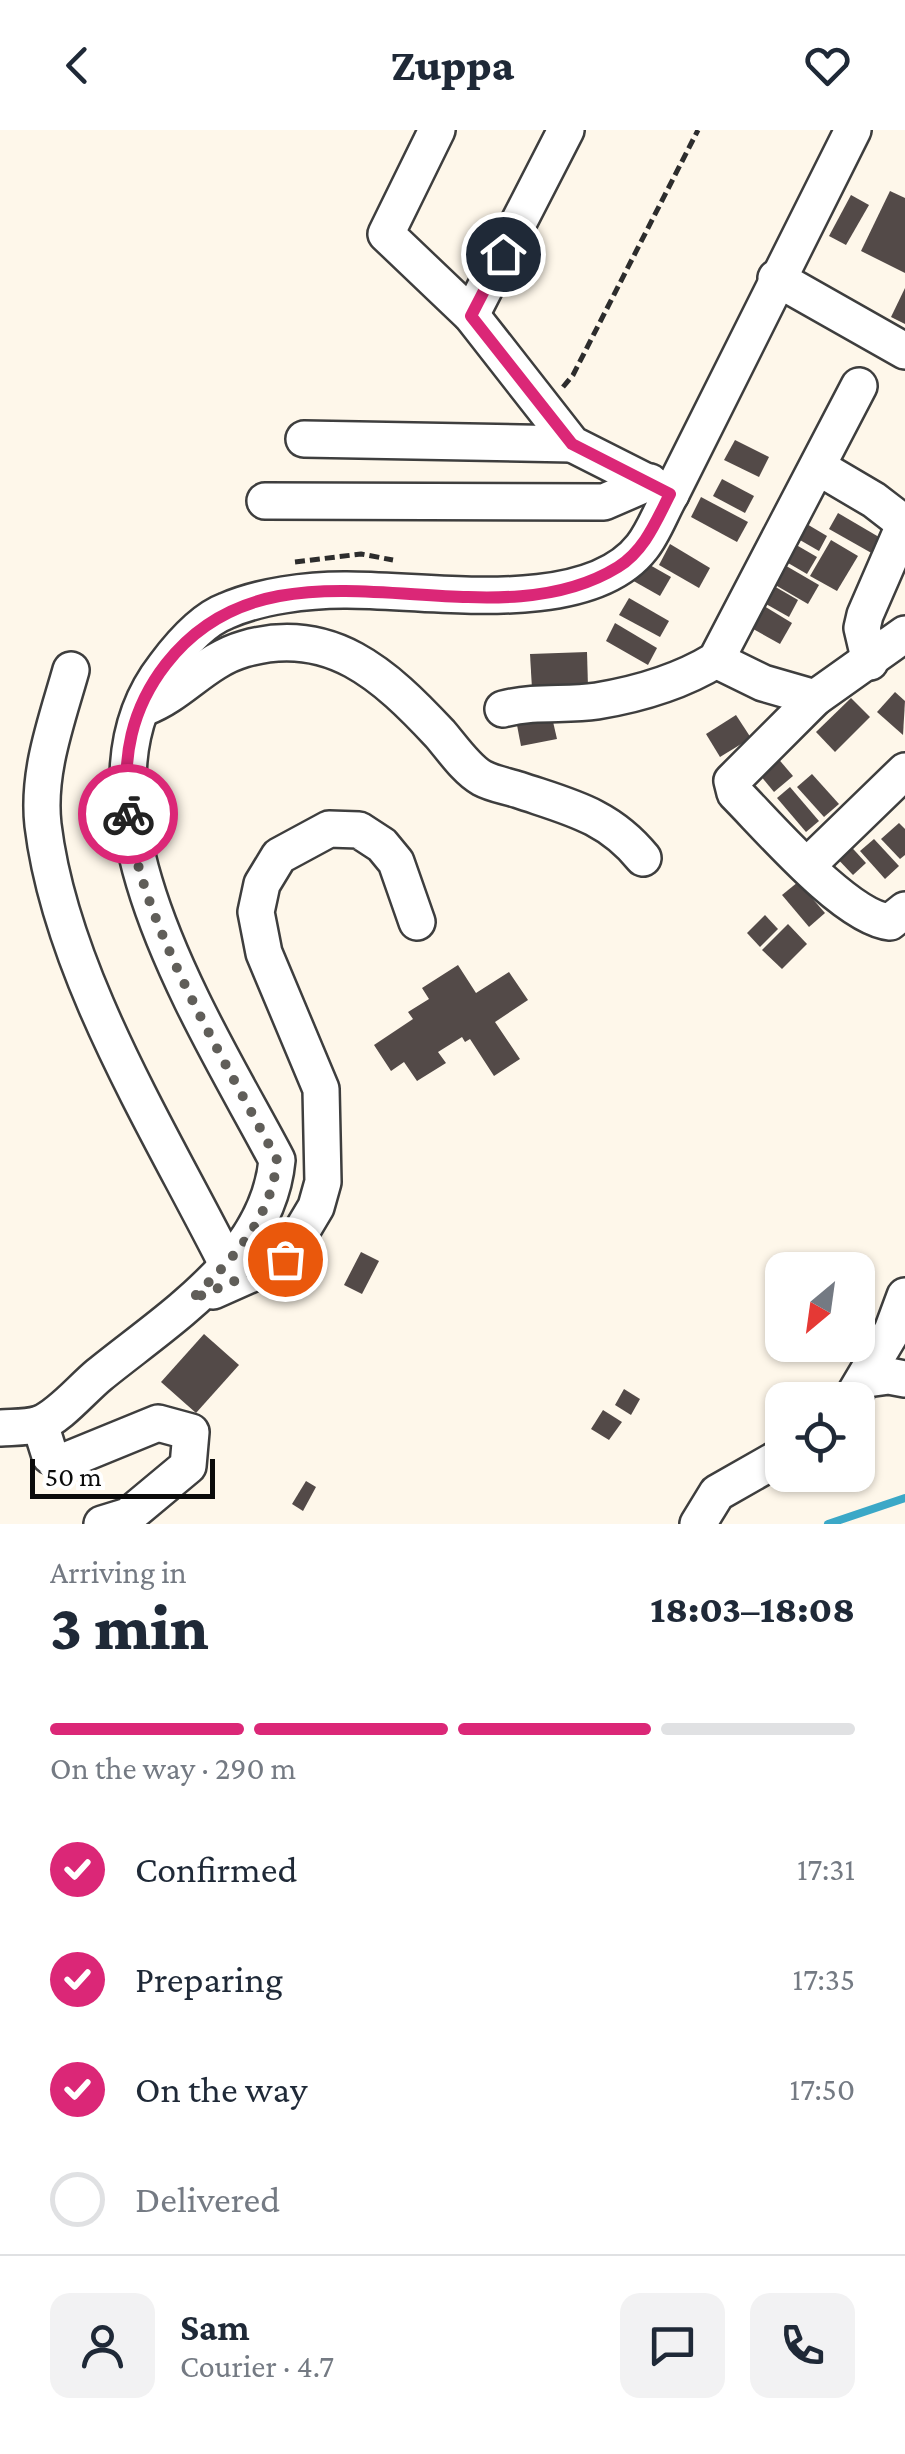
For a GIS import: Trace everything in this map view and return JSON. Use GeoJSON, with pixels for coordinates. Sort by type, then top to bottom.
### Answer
{"type":"FeatureCollection","features":[{"type":"Feature","properties":{"kind":"street"},"geometry":{"type":"LineString","coordinates":[[438,130],[386,234],[471,316],[572,444],[660,488]]}},
{"type":"Feature","properties":{"kind":"street"},"geometry":{"type":"LineString","coordinates":[[471,316],[566,130]]}},
{"type":"Feature","properties":{"kind":"street"},"geometry":{"type":"LineString","coordinates":[[0,1428],[40,1424],[191,1300],[228,1264],[263,1216],[275,1180],[277,1160],[186,984],[131,840],[125,780],[136,712],[147,689],[181,645],[224,611],[302,593],[344,590],[488,596],[580,584],[618,567],[641,548],[660,488],[853,130]]}},
{"type":"Feature","properties":{"kind":"street"},"geometry":{"type":"LineString","coordinates":[[776,278],[905,351]]}},
{"type":"Feature","properties":{"kind":"street"},"geometry":{"type":"LineString","coordinates":[[503,709],[536,701],[596,702],[683,680],[716,660],[860,386]]}},
{"type":"Feature","properties":{"kind":"street"},"geometry":{"type":"LineString","coordinates":[[304,439],[572,444]]}},
{"type":"Feature","properties":{"kind":"street"},"geometry":{"type":"LineString","coordinates":[[818,467],[874,500],[905,524],[864,615],[862,628],[870,662]]}},
{"type":"Feature","properties":{"kind":"street"},"geometry":{"type":"LineString","coordinates":[[264,501],[604,502],[660,488]]}},
{"type":"Feature","properties":{"kind":"street"},"geometry":{"type":"LineString","coordinates":[[905,634],[815,698],[732,781],[735,793],[807,866],[867,917],[890,922],[905,910]]}},
{"type":"Feature","properties":{"kind":"street"},"geometry":{"type":"LineString","coordinates":[[136,712],[160,702],[216,660],[247,648],[313,642],[363,663],[422,714],[480,778],[584,812],[622,832],[643,858]]}},
{"type":"Feature","properties":{"kind":"street"},"geometry":{"type":"LineString","coordinates":[[716,660],[763,683],[815,698]]}},
{"type":"Feature","properties":{"kind":"street"},"geometry":{"type":"LineString","coordinates":[[72,670],[44,767],[43,824],[59,898],[92,996],[228,1264]]}},
{"type":"Feature","properties":{"kind":"street"},"geometry":{"type":"LineString","coordinates":[[807,866],[904,774]]}},
{"type":"Feature","properties":{"kind":"street"},"geometry":{"type":"LineString","coordinates":[[191,1300],[285,1259],[316,1208],[323,1182],[321,1089],[264,953],[256,912],[262,884],[280,856],[329,830],[359,830],[396,862],[417,922]]}},
{"type":"Feature","properties":{"kind":"street"},"geometry":{"type":"LineString","coordinates":[[864,1382],[899,1328],[905,1296]]}},
{"type":"Feature","properties":{"kind":"street"},"geometry":{"type":"LineString","coordinates":[[875,1386],[905,1378]]}},
{"type":"Feature","properties":{"kind":"street"},"geometry":{"type":"LineString","coordinates":[[40,1424],[50,1456],[65,1461],[158,1423],[191,1432],[188,1466],[128,1516],[102,1524]]}},
{"type":"Feature","properties":{"kind":"street"},"geometry":{"type":"LineString","coordinates":[[698,1524],[717,1492],[765,1465]]}},
{"type":"Feature","properties":{"kind":"path"},"geometry":{"type":"LineString","coordinates":[[544,409],[574,375],[698,130]]}},
{"type":"Feature","properties":{"kind":"building"},"geometry":{"type":"Polygon","coordinates":[[[890,191],[905,198],[905,273],[861,251],[890,191]]]}},
{"type":"Feature","properties":{"kind":"building"},"geometry":{"type":"Polygon","coordinates":[[[851,195],[869,205],[846,245],[829,236],[851,195]]]}},
{"type":"Feature","properties":{"kind":"building"},"geometry":{"type":"Polygon","coordinates":[[[905,288],[905,324],[891,317],[905,288]]]}},
{"type":"Feature","properties":{"kind":"building"},"geometry":{"type":"Polygon","coordinates":[[[735,440],[769,457],[759,477],[724,460],[735,440]]]}},
{"type":"Feature","properties":{"kind":"building"},"geometry":{"type":"Polygon","coordinates":[[[722,479],[754,496],[745,513],[713,496],[722,479]]]}},
{"type":"Feature","properties":{"kind":"building"},"geometry":{"type":"Polygon","coordinates":[[[701,497],[748,522],[737,542],[691,517],[701,497]]]}},
{"type":"Feature","properties":{"kind":"building"},"geometry":{"type":"Polygon","coordinates":[[[838,513],[884,540],[875,555],[829,529],[838,513]]]}},
{"type":"Feature","properties":{"kind":"building"},"geometry":{"type":"Polygon","coordinates":[[[795,517],[827,536],[819,551],[786,532],[795,517]]]}},
{"type":"Feature","properties":{"kind":"building"},"geometry":{"type":"Polygon","coordinates":[[[786,539],[817,557],[807,574],[776,556],[786,539]]]}},
{"type":"Feature","properties":{"kind":"building"},"geometry":{"type":"Polygon","coordinates":[[[831,540],[858,556],[837,591],[810,576],[831,540]]]}},
{"type":"Feature","properties":{"kind":"building"},"geometry":{"type":"Polygon","coordinates":[[[670,544],[710,568],[699,588],[659,565],[670,544]]]}},
{"type":"Feature","properties":{"kind":"building"},"geometry":{"type":"Polygon","coordinates":[[[641,560],[671,577],[660,596],[630,579],[641,560]]]}},
{"type":"Feature","properties":{"kind":"building"},"geometry":{"type":"Polygon","coordinates":[[[776,560],[819,585],[808,604],[765,579],[776,560]]]}},
{"type":"Feature","properties":{"kind":"building"},"geometry":{"type":"Polygon","coordinates":[[[767,582],[798,600],[789,617],[757,599],[767,582]]]}},
{"type":"Feature","properties":{"kind":"building"},"geometry":{"type":"Polygon","coordinates":[[[629,598],[669,621],[660,637],[619,615],[629,598]]]}},
{"type":"Feature","properties":{"kind":"building"},"geometry":{"type":"Polygon","coordinates":[[[759,603],[792,623],[780,644],[746,625],[759,603]]]}},
{"type":"Feature","properties":{"kind":"building"},"geometry":{"type":"Polygon","coordinates":[[[615,623],[657,648],[648,665],[606,641],[615,623]]]}},
{"type":"Feature","properties":{"kind":"building"},"geometry":{"type":"Polygon","coordinates":[[[587,652],[588,687],[532,689],[530,654],[587,652]]]}},
{"type":"Feature","properties":{"kind":"building"},"geometry":{"type":"Polygon","coordinates":[[[895,692],[905,701],[903,735],[877,712],[895,692]]]}},
{"type":"Feature","properties":{"kind":"building"},"geometry":{"type":"Polygon","coordinates":[[[851,698],[870,717],[835,752],[816,732],[851,698]]]}},
{"type":"Feature","properties":{"kind":"building"},"geometry":{"type":"Polygon","coordinates":[[[551,713],[557,739],[521,746],[516,720],[551,713]]]}},
{"type":"Feature","properties":{"kind":"building"},"geometry":{"type":"Polygon","coordinates":[[[736,715],[751,738],[720,757],[706,734],[736,715]]]}},
{"type":"Feature","properties":{"kind":"building"},"geometry":{"type":"Polygon","coordinates":[[[770,749],[793,776],[774,792],[751,764],[770,749]]]}},
{"type":"Feature","properties":{"kind":"building"},"geometry":{"type":"Polygon","coordinates":[[[812,774],[839,804],[824,817],[797,787],[812,774]]]}},
{"type":"Feature","properties":{"kind":"building"},"geometry":{"type":"Polygon","coordinates":[[[790,787],[819,821],[806,832],[777,798],[790,787]]]}},
{"type":"Feature","properties":{"kind":"building"},"geometry":{"type":"Polygon","coordinates":[[[899,823],[905,829],[905,855],[900,859],[881,839],[899,823]]]}},
{"type":"Feature","properties":{"kind":"building"},"geometry":{"type":"Polygon","coordinates":[[[874,839],[899,866],[885,879],[860,851],[874,839]]]}},
{"type":"Feature","properties":{"kind":"building"},"geometry":{"type":"Polygon","coordinates":[[[845,840],[866,863],[853,875],[832,853],[845,840]]]}},
{"type":"Feature","properties":{"kind":"building"},"geometry":{"type":"Polygon","coordinates":[[[798,882],[825,913],[809,927],[782,895],[798,882]]]}},
{"type":"Feature","properties":{"kind":"building"},"geometry":{"type":"Polygon","coordinates":[[[765,915],[778,929],[760,947],[747,933],[765,915]]]}},
{"type":"Feature","properties":{"kind":"building"},"geometry":{"type":"Polygon","coordinates":[[[788,924],[807,944],[782,969],[762,950],[788,924]]]}},
{"type":"Feature","properties":{"kind":"building"},"geometry":{"type":"Polygon","coordinates":[[[458,965],[476,993],[509,972],[528,1000],[495,1022],[520,1059],[494,1076],[470,1039],[465,1042],[462,1037],[438,1052],[446,1063],[417,1081],[404,1062],[391,1071],[374,1045],[413,1019],[408,1012],[429,999],[422,988],[458,965]]]}},
{"type":"Feature","properties":{"kind":"building"},"geometry":{"type":"Polygon","coordinates":[[[361,1252],[379,1261],[362,1294],[344,1285],[361,1252]]]}},
{"type":"Feature","properties":{"kind":"building"},"geometry":{"type":"Polygon","coordinates":[[[204,1334],[239,1365],[196,1413],[161,1382],[204,1334]]]}},
{"type":"Feature","properties":{"kind":"building"},"geometry":{"type":"Polygon","coordinates":[[[624,1389],[640,1399],[631,1415],[615,1405],[624,1389]]]}},
{"type":"Feature","properties":{"kind":"building"},"geometry":{"type":"Polygon","coordinates":[[[603,1410],[622,1422],[609,1440],[591,1429],[603,1410]]]}},
{"type":"Feature","properties":{"kind":"building"},"geometry":{"type":"Polygon","coordinates":[[[306,1481],[316,1487],[303,1511],[292,1504],[306,1481]]]}},
{"type":"Feature","properties":{"kind":"waterway"},"geometry":{"type":"LineString","coordinates":[[828,1524],[905,1498]]}},
{"type":"Feature","properties":{"kind":"way so far"},"geometry":{"type":"LineString","coordinates":[[128,814],[131,840],[148,892],[186,984],[277,1160],[263,1216],[236,1256],[191,1300],[285,1259]]}},
{"type":"Feature","properties":{"kind":"route"},"geometry":{"type":"LineString","coordinates":[[128,814],[125,780],[136,712],[147,689],[181,645],[224,611],[302,593],[344,590],[529,594],[580,584],[618,567],[641,548],[670,494],[572,444],[471,316],[503,254]]}}]}
